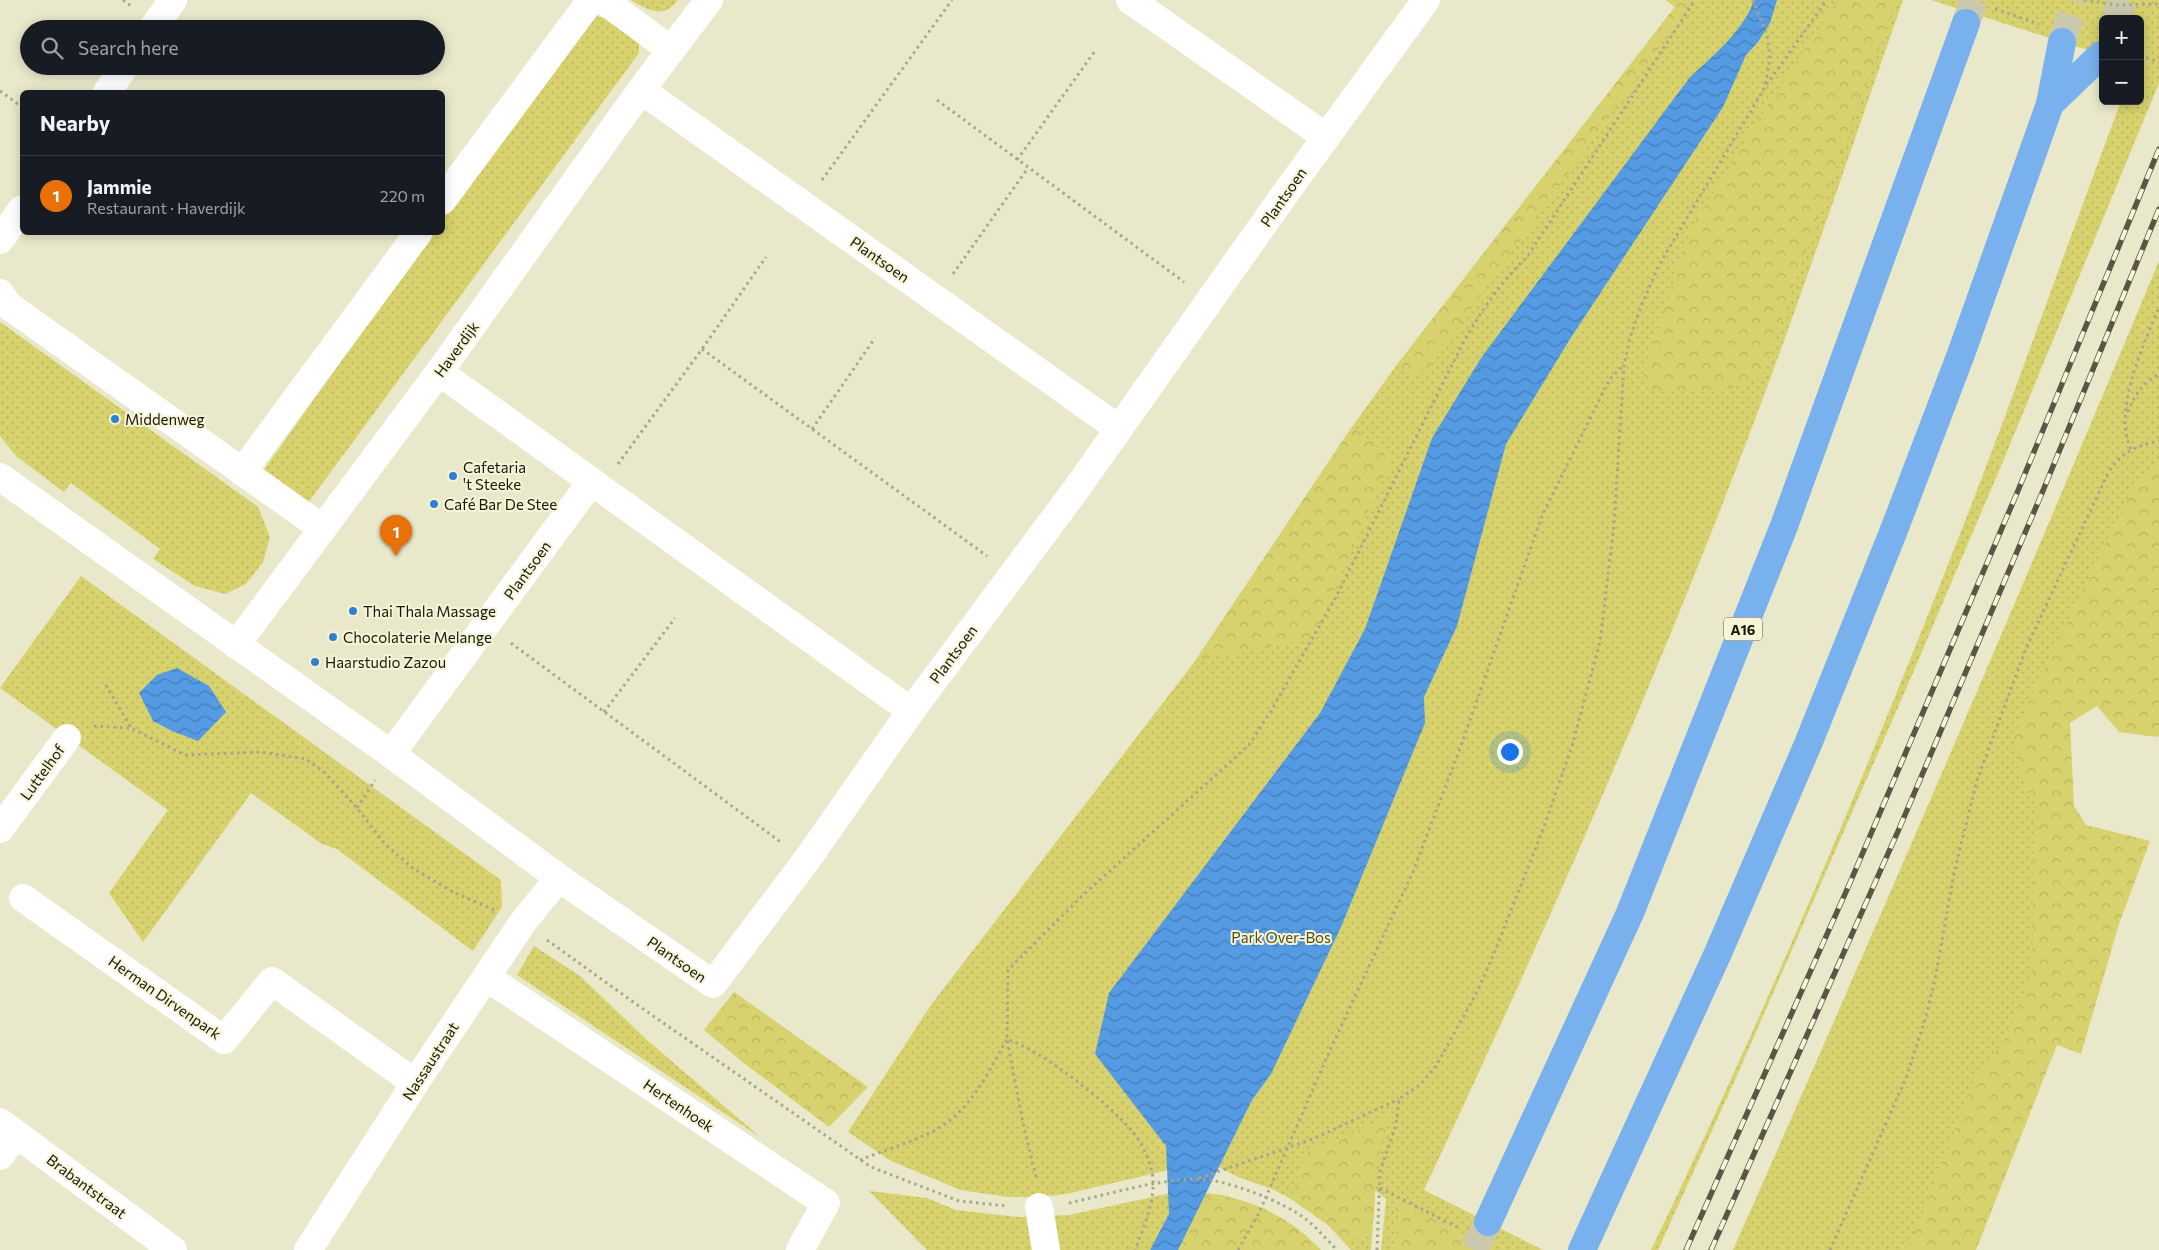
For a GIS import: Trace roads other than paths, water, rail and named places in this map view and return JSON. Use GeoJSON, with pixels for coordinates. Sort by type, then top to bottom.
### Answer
{"type":"FeatureCollection","features":[{"type":"Feature","properties":{"kind":"highway","name":"A16"},"geometry":{"type":"LineString","coordinates":[[1488,1222],[1630,913],[1774,554],[1966,23]]}},
{"type":"Feature","properties":{"kind":"highway"},"geometry":{"type":"LineString","coordinates":[[1582,1250],[1718,953],[1808,744],[1919,465],[2050,104],[2055,34]]}},
{"type":"Feature","properties":{"kind":"highway"},"geometry":{"type":"LineString","coordinates":[[2050,104],[2099,58]]}},
{"type":"Feature","properties":{"kind":"street"},"geometry":{"type":"LineString","coordinates":[[159,20],[173,0]]}},
{"type":"Feature","properties":{"kind":"street"},"geometry":{"type":"LineString","coordinates":[[445,197],[592,0]]}},
{"type":"Feature","properties":{"kind":"street"},"geometry":{"type":"LineString","coordinates":[[603,0],[671,50]]}},
{"type":"Feature","properties":{"kind":"street","name":"Haverdijk"},"geometry":{"type":"LineString","coordinates":[[236,645],[439,372],[641,90],[709,0]]}},
{"type":"Feature","properties":{"kind":"street"},"geometry":{"type":"LineString","coordinates":[[1130,0],[1326,137]]}},
{"type":"Feature","properties":{"kind":"street","name":"Plantsoen"},"geometry":{"type":"LineString","coordinates":[[236,645],[391,754],[559,878],[713,984],[806,860],[912,711],[1119,429],[1326,137],[1426,0]]}},
{"type":"Feature","properties":{"kind":"street"},"geometry":{"type":"LineString","coordinates":[[107,90],[118,75]]}},
{"type":"Feature","properties":{"kind":"street","name":"Plantsoen"},"geometry":{"type":"LineString","coordinates":[[641,90],[1119,429]]}},
{"type":"Feature","properties":{"kind":"street"},"geometry":{"type":"LineString","coordinates":[[0,240],[20,212]]}},
{"type":"Feature","properties":{"kind":"street"},"geometry":{"type":"LineString","coordinates":[[242,472],[417,235]]}},
{"type":"Feature","properties":{"kind":"street"},"geometry":{"type":"LineString","coordinates":[[0,293],[9,306],[322,528]]}},
{"type":"Feature","properties":{"kind":"street"},"geometry":{"type":"LineString","coordinates":[[439,372],[912,711]]}},
{"type":"Feature","properties":{"kind":"street"},"geometry":{"type":"LineString","coordinates":[[0,477],[236,645]]}},
{"type":"Feature","properties":{"kind":"street","name":"Plantsoen"},"geometry":{"type":"LineString","coordinates":[[391,754],[486,625],[596,485]]}},
{"type":"Feature","properties":{"kind":"street","name":"Luttelhof"},"geometry":{"type":"LineString","coordinates":[[0,829],[76,732]]}},
{"type":"Feature","properties":{"kind":"street","name":"Nassaustraat"},"geometry":{"type":"LineString","coordinates":[[313,1248],[415,1083],[523,922],[559,878]]}},
{"type":"Feature","properties":{"kind":"street","name":"Herman Dirvenpark"},"geometry":{"type":"LineString","coordinates":[[23,898],[224,1040],[272,981],[415,1083]]}},
{"type":"Feature","properties":{"kind":"street","name":"Hertenhoek"},"geometry":{"type":"LineString","coordinates":[[486,977],[826,1203],[800,1250]]}},
{"type":"Feature","properties":{"kind":"street"},"geometry":{"type":"LineString","coordinates":[[0,1156],[8,1128]]}},
{"type":"Feature","properties":{"kind":"street","name":"Brabantstraat"},"geometry":{"type":"LineString","coordinates":[[8,1128],[173,1250]]}},
{"type":"Feature","properties":{"kind":"street"},"geometry":{"type":"LineString","coordinates":[[1039,1207],[1046,1250]]}},
{"type":"Feature","properties":{"kind":"water"},"geometry":{"type":"Polygon","coordinates":[[[1754,0],[1777,0],[1770,23],[1758,42],[1746,55],[1723,107],[1570,339],[1506,444],[1457,626],[1424,697],[1425,723],[1341,927],[1271,1074],[1252,1100],[1178,1250],[1150,1250],[1169,1214],[1166,1146],[1095,1054],[1109,993],[1320,713],[1365,629],[1432,438],[1481,358],[1690,77],[1736,32],[1750,11],[1754,0]]]}},
{"type":"Feature","properties":{"kind":"water"},"geometry":{"type":"Polygon","coordinates":[[[177,668],[209,686],[226,712],[198,741],[153,721],[139,693],[157,675],[177,668]]]}},
{"type":"Feature","properties":{"kind":"tunnel"},"geometry":{"type":"LineString","coordinates":[[1966,23],[1974,0]]}},
{"type":"Feature","properties":{"kind":"tunnel"},"geometry":{"type":"LineString","coordinates":[[2062,42],[2076,0]]}},
{"type":"Feature","properties":{"kind":"tunnel"},"geometry":{"type":"LineString","coordinates":[[2117,15],[2123,0]]}},
{"type":"Feature","properties":{"kind":"tunnel"},"geometry":{"type":"LineString","coordinates":[[1474,1250],[1488,1222]]}},
{"type":"Feature","properties":{"kind":"railway"},"geometry":{"type":"LineString","coordinates":[[1686,1250],[1849,885],[2017,493],[2159,149]]}},
{"type":"Feature","properties":{"kind":"railway"},"geometry":{"type":"LineString","coordinates":[[1711,1250],[1899,829],[2042,493],[2159,209]]}},
{"type":"Feature","properties":{"kind":"place","name":"Middenweg"},"geometry":{"type":"Point","coordinates":[115,419]}},
{"type":"Feature","properties":{"kind":"place","name":"Cafetaria 't Steeke"},"geometry":{"type":"Point","coordinates":[453,476]}},
{"type":"Feature","properties":{"kind":"place","name":"Café Bar De Stee"},"geometry":{"type":"Point","coordinates":[434,504]}},
{"type":"Feature","properties":{"kind":"place","name":"Jammie"},"geometry":{"type":"Point","coordinates":[396,556]}},
{"type":"Feature","properties":{"kind":"place","name":"Thai Thala Massage"},"geometry":{"type":"Point","coordinates":[353,611]}},
{"type":"Feature","properties":{"kind":"place","name":"Chocolaterie Melange"},"geometry":{"type":"Point","coordinates":[333,637]}},
{"type":"Feature","properties":{"kind":"place","name":"Haarstudio Zazou"},"geometry":{"type":"Point","coordinates":[315,662]}},
{"type":"Feature","properties":{"kind":"park label","name":"Park Over-Bos"},"geometry":{"type":"Point","coordinates":[1281,937]}}]}
